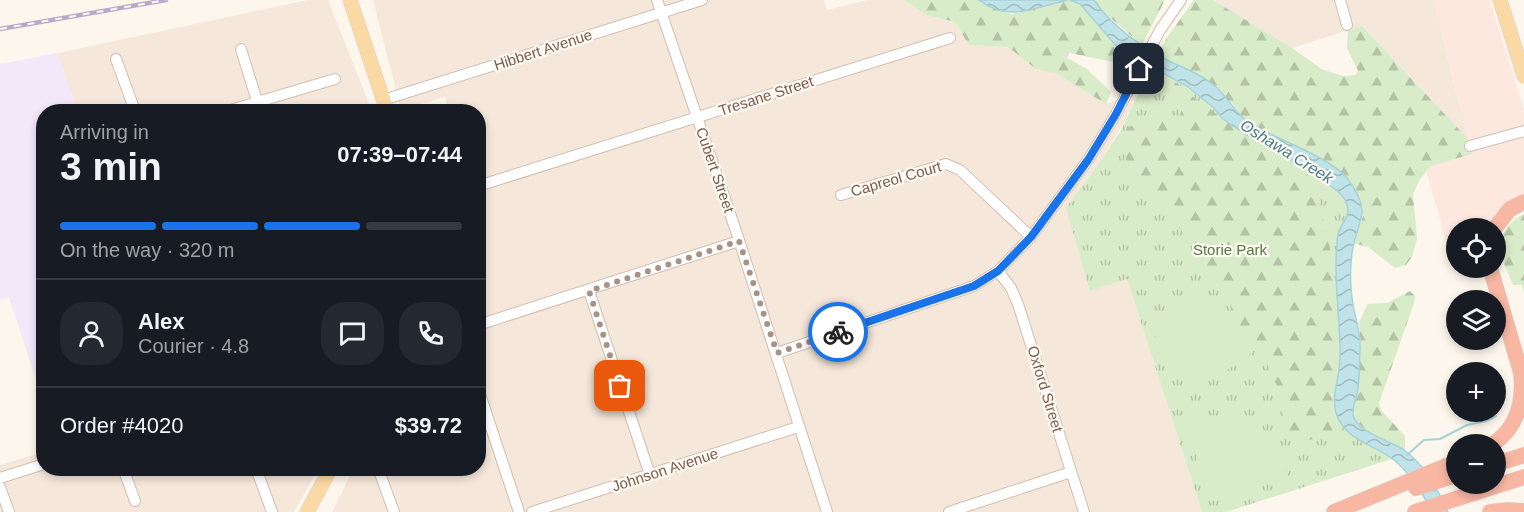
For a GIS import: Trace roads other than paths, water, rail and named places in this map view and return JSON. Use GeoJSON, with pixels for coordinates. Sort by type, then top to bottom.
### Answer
{"type":"FeatureCollection","features":[{"type":"Feature","properties":{"kind":"highway"},"geometry":{"type":"LineString","coordinates":[[1503,218],[1510,209],[1524,202]]}},
{"type":"Feature","properties":{"kind":"highway"},"geometry":{"type":"LineString","coordinates":[[1493,278],[1521,373],[1523,393],[1522,405],[1514,423],[1506,434]]}},
{"type":"Feature","properties":{"kind":"highway"},"geometry":{"type":"LineString","coordinates":[[1506,461],[1524,455]]}},
{"type":"Feature","properties":{"kind":"highway"},"geometry":{"type":"LineString","coordinates":[[1341,512],[1446,472]]}},
{"type":"Feature","properties":{"kind":"highway"},"geometry":{"type":"LineString","coordinates":[[1415,512],[1524,477]]}},
{"type":"Feature","properties":{"kind":"highway"},"geometry":{"type":"LineString","coordinates":[[1334,512],[1383,496]]}},
{"type":"Feature","properties":{"kind":"highway"},"geometry":{"type":"LineString","coordinates":[[1490,512],[1524,511]]}},
{"type":"Feature","properties":{"kind":"main road"},"geometry":{"type":"LineString","coordinates":[[350,0],[384,104]]}},
{"type":"Feature","properties":{"kind":"main road"},"geometry":{"type":"LineString","coordinates":[[1500,0],[1520,47],[1524,76]]}},
{"type":"Feature","properties":{"kind":"main road"},"geometry":{"type":"LineString","coordinates":[[307,512],[327,476]]}},
{"type":"Feature","properties":{"kind":"street","name":"Cubert Street"},"geometry":{"type":"LineString","coordinates":[[657,0],[777,353],[798,427],[827,512]]}},
{"type":"Feature","properties":{"kind":"street","name":"Hibbert Avenue"},"geometry":{"type":"LineString","coordinates":[[391,104],[702,0]]}},
{"type":"Feature","properties":{"kind":"street"},"geometry":{"type":"LineString","coordinates":[[777,353],[974,286],[998,271],[1031,237],[1103,137],[1160,30],[1180,0]]}},
{"type":"Feature","properties":{"kind":"street"},"geometry":{"type":"LineString","coordinates":[[1340,0],[1347,26]]}},
{"type":"Feature","properties":{"kind":"street","name":"Tresane Street"},"geometry":{"type":"LineString","coordinates":[[486,184],[950,38]]}},
{"type":"Feature","properties":{"kind":"street"},"geometry":{"type":"LineString","coordinates":[[241,49],[257,104]]}},
{"type":"Feature","properties":{"kind":"street"},"geometry":{"type":"LineString","coordinates":[[116,59],[132,104]]}},
{"type":"Feature","properties":{"kind":"street"},"geometry":{"type":"LineString","coordinates":[[264,104],[335,79]]}},
{"type":"Feature","properties":{"kind":"street"},"geometry":{"type":"LineString","coordinates":[[1470,146],[1524,131]]}},
{"type":"Feature","properties":{"kind":"street","name":"Capreol Court"},"geometry":{"type":"LineString","coordinates":[[841,195],[946,164],[960,170],[1031,237]]}},
{"type":"Feature","properties":{"kind":"street"},"geometry":{"type":"LineString","coordinates":[[486,323],[739,241]]}},
{"type":"Feature","properties":{"kind":"street","name":"Oxford Street"},"geometry":{"type":"LineString","coordinates":[[998,271],[1011,288],[1018,304],[1084,512]]}},
{"type":"Feature","properties":{"kind":"street"},"geometry":{"type":"LineString","coordinates":[[589,291],[650,475]]}},
{"type":"Feature","properties":{"kind":"street"},"geometry":{"type":"LineString","coordinates":[[486,412],[519,512]]}},
{"type":"Feature","properties":{"kind":"street","name":"Johnson Avenue"},"geometry":{"type":"LineString","coordinates":[[532,512],[798,427]]}},
{"type":"Feature","properties":{"kind":"street"},"geometry":{"type":"LineString","coordinates":[[0,478],[36,467]]}},
{"type":"Feature","properties":{"kind":"street"},"geometry":{"type":"LineString","coordinates":[[953,511],[1071,472]]}},
{"type":"Feature","properties":{"kind":"street"},"geometry":{"type":"LineString","coordinates":[[126,476],[135,501]]}},
{"type":"Feature","properties":{"kind":"street"},"geometry":{"type":"LineString","coordinates":[[259,476],[273,512]]}},
{"type":"Feature","properties":{"kind":"street"},"geometry":{"type":"LineString","coordinates":[[381,476],[394,512]]}},
{"type":"Feature","properties":{"kind":"street"},"geometry":{"type":"LineString","coordinates":[[0,487],[9,512]]}},
{"type":"Feature","properties":{"kind":"water"},"geometry":{"type":"Polygon","coordinates":[[[979,0],[1068,0],[1011,12],[990,7],[979,0]]]}},
{"type":"Feature","properties":{"kind":"water","name":"Oshawa Creek"},"geometry":{"type":"Polygon","coordinates":[[[1070,0],[1094,0],[1116,25],[1134,40],[1211,83],[1246,121],[1329,163],[1350,181],[1359,197],[1362,210],[1353,248],[1351,270],[1352,298],[1360,345],[1359,383],[1353,415],[1360,426],[1367,431],[1412,456],[1425,470],[1448,512],[1432,512],[1406,471],[1394,460],[1353,436],[1340,422],[1336,413],[1335,392],[1340,365],[1336,288],[1337,240],[1348,213],[1347,203],[1343,197],[1318,176],[1315,170],[1306,169],[1248,136],[1223,119],[1214,108],[1188,87],[1118,48],[1080,4],[1070,0]]]}},
{"type":"Feature","properties":{"kind":"waterway"},"geometry":{"type":"LineString","coordinates":[[1407,455],[1424,440],[1440,439],[1467,425],[1481,422]]}},
{"type":"Feature","properties":{"kind":"railway"},"geometry":{"type":"LineString","coordinates":[[0,29],[166,0]]}},
{"type":"Feature","properties":{"kind":"park label","name":"Storie Park"},"geometry":{"type":"Point","coordinates":[1230,250]}}]}
